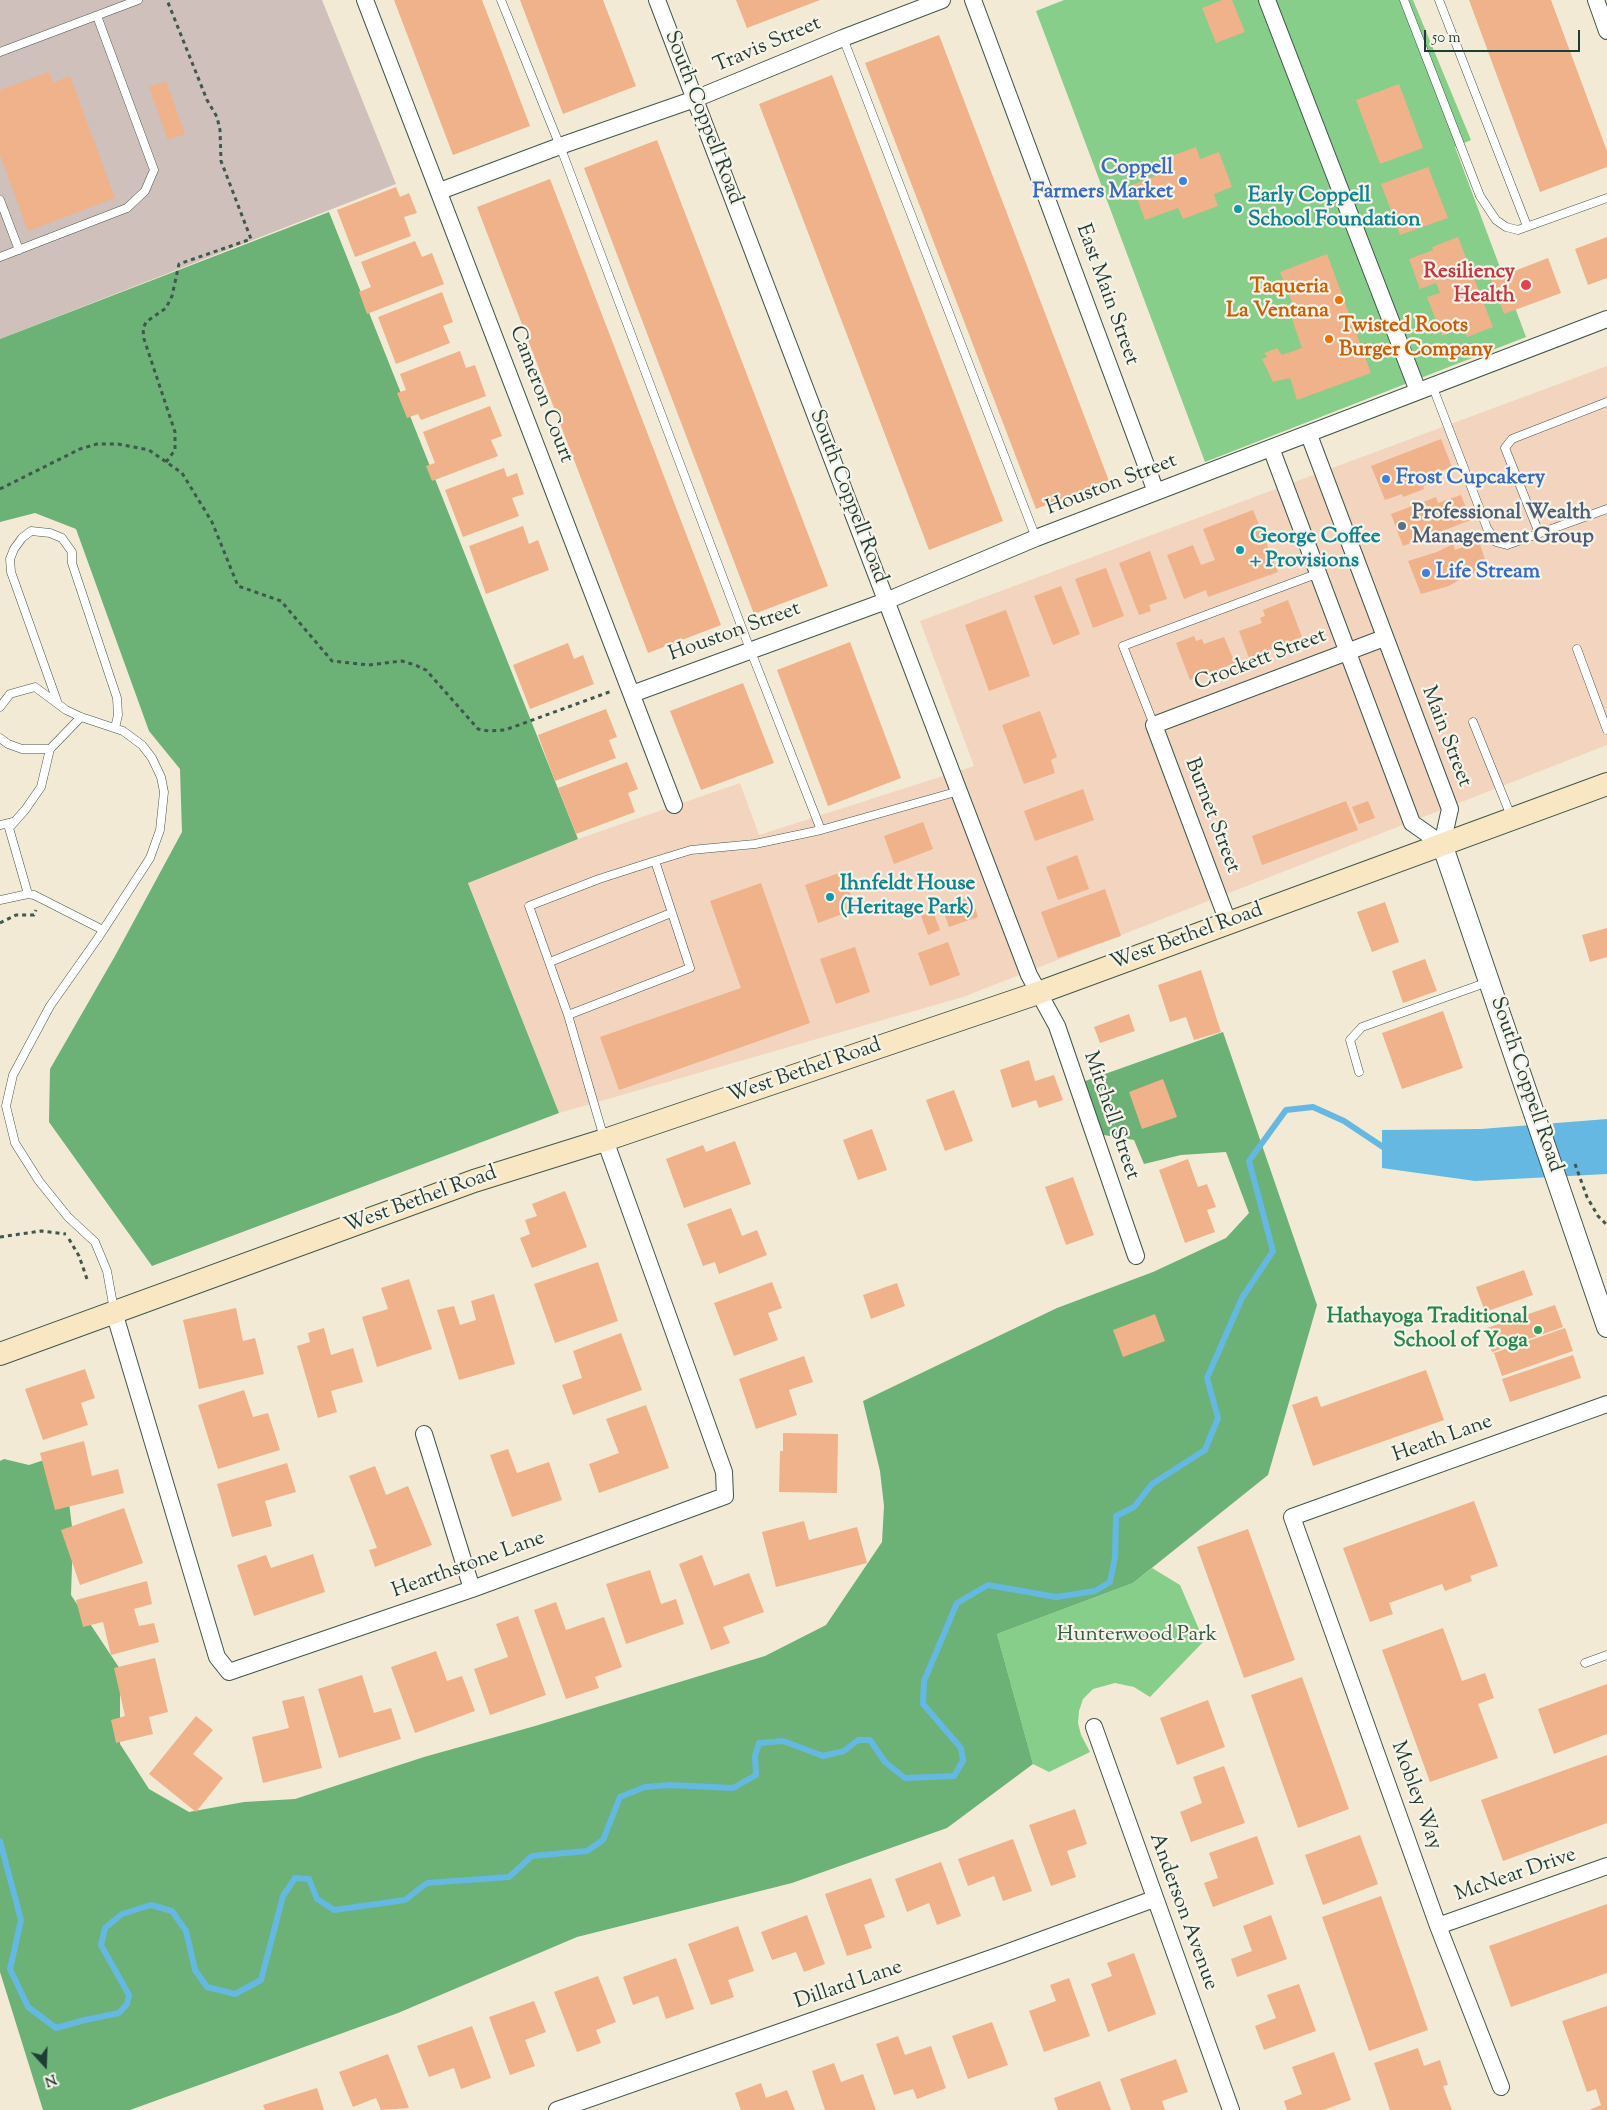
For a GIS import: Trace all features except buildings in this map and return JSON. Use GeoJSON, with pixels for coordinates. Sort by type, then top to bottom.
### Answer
{"type":"FeatureCollection","features":[{"type":"Feature","properties":{"kind":"main road","name":"West Bethel Road"},"geometry":{"type":"LineString","coordinates":[[0,1354],[474,1181],[605,1140],[1038,993],[1607,784]]}},
{"type":"Feature","properties":{"kind":"street","name":"Cameron Court"},"geometry":{"type":"LineString","coordinates":[[365,0],[440,191],[674,805]]}},
{"type":"Feature","properties":{"kind":"street","name":"South Coppell Road"},"geometry":{"type":"LineString","coordinates":[[657,0],[1028,975],[1038,993]]}},
{"type":"Feature","properties":{"kind":"street","name":"Travis Street"},"geometry":{"type":"LineString","coordinates":[[440,191],[560,146],[695,99],[843,38],[942,0]]}},
{"type":"Feature","properties":{"kind":"street","name":"East Main Street"},"geometry":{"type":"LineString","coordinates":[[973,0],[1156,492]]}},
{"type":"Feature","properties":{"kind":"street"},"geometry":{"type":"LineString","coordinates":[[1268,0],[1425,388]]}},
{"type":"Feature","properties":{"kind":"street"},"geometry":{"type":"LineString","coordinates":[[1601,7],[1607,31]]}},
{"type":"Feature","properties":{"kind":"street","name":"Houston Street"},"geometry":{"type":"LineString","coordinates":[[630,689],[886,601],[1036,538],[1309,435],[1425,388],[1607,319]]}},
{"type":"Feature","properties":{"kind":"street","name":"Main Street"},"geometry":{"type":"LineString","coordinates":[[1309,435],[1450,809],[1442,844]]}},
{"type":"Feature","properties":{"kind":"street"},"geometry":{"type":"LineString","coordinates":[[1271,448],[1412,823],[1442,844]]}},
{"type":"Feature","properties":{"kind":"street","name":"Crockett Street"},"geometry":{"type":"LineString","coordinates":[[1154,725],[1384,638]]}},
{"type":"Feature","properties":{"kind":"street","name":"Burnet Street"},"geometry":{"type":"LineString","coordinates":[[1154,725],[1228,922]]}},
{"type":"Feature","properties":{"kind":"street","name":"South Coppell Road"},"geometry":{"type":"LineString","coordinates":[[1442,844],[1534,1108],[1607,1327]]}},
{"type":"Feature","properties":{"kind":"street","name":"Mitchell Street"},"geometry":{"type":"LineString","coordinates":[[1038,993],[1057,1026],[1136,1256]]}},
{"type":"Feature","properties":{"kind":"street","name":"Hearthstone Lane"},"geometry":{"type":"LineString","coordinates":[[114,1312],[217,1657],[229,1672],[472,1589],[725,1496],[724,1472],[605,1140]]}},
{"type":"Feature","properties":{"kind":"street","name":"Heath Lane"},"geometry":{"type":"LineString","coordinates":[[1292,1517],[1607,1404]]}},
{"type":"Feature","properties":{"kind":"street"},"geometry":{"type":"LineString","coordinates":[[424,1434],[472,1589]]}},
{"type":"Feature","properties":{"kind":"street","name":"Mobley Way"},"geometry":{"type":"LineString","coordinates":[[1292,1517],[1438,1926],[1501,2087]]}},
{"type":"Feature","properties":{"kind":"street","name":"Anderson Avenue"},"geometry":{"type":"LineString","coordinates":[[1094,1727],[1231,2110]]}},
{"type":"Feature","properties":{"kind":"street","name":"McNear Drive"},"geometry":{"type":"LineString","coordinates":[[1438,1926],[1607,1866]]}},
{"type":"Feature","properties":{"kind":"street","name":"Dillard Lane"},"geometry":{"type":"LineString","coordinates":[[557,2110],[1154,1899]]}},
{"type":"Feature","properties":{"kind":"lane"},"geometry":{"type":"LineString","coordinates":[[0,52],[138,0]]}},
{"type":"Feature","properties":{"kind":"lane"},"geometry":{"type":"LineString","coordinates":[[501,0],[560,146],[750,649],[821,830]]}},
{"type":"Feature","properties":{"kind":"lane"},"geometry":{"type":"LineString","coordinates":[[1404,0],[1480,196],[1496,220],[1506,228],[1518,230],[1607,198]]}},
{"type":"Feature","properties":{"kind":"lane"},"geometry":{"type":"LineString","coordinates":[[1439,0],[1527,226]]}},
{"type":"Feature","properties":{"kind":"lane"},"geometry":{"type":"LineString","coordinates":[[0,257],[126,208],[146,191],[154,170],[97,16]]}},
{"type":"Feature","properties":{"kind":"lane"},"geometry":{"type":"LineString","coordinates":[[843,38],[1036,538]]}},
{"type":"Feature","properties":{"kind":"lane"},"geometry":{"type":"LineString","coordinates":[[0,200],[18,250]]}},
{"type":"Feature","properties":{"kind":"lane"},"geometry":{"type":"LineString","coordinates":[[1425,388],[1486,528],[1496,542],[1507,545],[1607,509]]}},
{"type":"Feature","properties":{"kind":"lane"},"geometry":{"type":"LineString","coordinates":[[1539,533],[1505,448],[1512,439],[1607,402]]}},
{"type":"Feature","properties":{"kind":"lane"},"geometry":{"type":"LineString","coordinates":[[57,703],[10,572],[10,559],[14,549],[22,538],[31,531],[50,533],[62,538],[72,552],[72,562],[117,698],[118,715],[115,728]]}},
{"type":"Feature","properties":{"kind":"lane"},"geometry":{"type":"LineString","coordinates":[[1154,725],[1123,646],[1319,573]]}},
{"type":"Feature","properties":{"kind":"lane"},"geometry":{"type":"LineString","coordinates":[[1577,649],[1607,730]]}},
{"type":"Feature","properties":{"kind":"lane"},"geometry":{"type":"LineString","coordinates":[[0,707],[10,694],[35,687],[66,710],[123,731],[142,744],[152,758],[161,777],[164,792],[164,807],[160,830],[150,858],[50,1006],[13,1075],[6,1106],[15,1143],[39,1181],[68,1217],[95,1242],[107,1271],[114,1312]]}},
{"type":"Feature","properties":{"kind":"lane"},"geometry":{"type":"LineString","coordinates":[[28,894],[9,828],[26,810],[41,787],[50,749],[81,717]]}},
{"type":"Feature","properties":{"kind":"lane"},"geometry":{"type":"LineString","coordinates":[[1472,722],[1512,818]]}},
{"type":"Feature","properties":{"kind":"lane"},"geometry":{"type":"LineString","coordinates":[[0,738],[8,744],[22,749],[50,749]]}},
{"type":"Feature","properties":{"kind":"lane"},"geometry":{"type":"LineString","coordinates":[[605,1140],[568,1015],[529,906],[599,879],[691,850],[755,844],[821,830],[959,791]]}},
{"type":"Feature","properties":{"kind":"lane"},"geometry":{"type":"LineString","coordinates":[[0,825],[13,822]]}},
{"type":"Feature","properties":{"kind":"lane"},"geometry":{"type":"LineString","coordinates":[[568,1015],[690,968],[670,913],[655,861]]}},
{"type":"Feature","properties":{"kind":"lane"},"geometry":{"type":"LineString","coordinates":[[0,900],[28,894],[40,898],[103,930]]}},
{"type":"Feature","properties":{"kind":"lane"},"geometry":{"type":"LineString","coordinates":[[550,962],[670,913]]}},
{"type":"Feature","properties":{"kind":"lane"},"geometry":{"type":"LineString","coordinates":[[1359,1072],[1350,1040],[1362,1027],[1490,981]]}},
{"type":"Feature","properties":{"kind":"lane"},"geometry":{"type":"LineString","coordinates":[[1586,1663],[1607,1654]]}},
{"type":"Feature","properties":{"kind":"path"},"geometry":{"type":"LineString","coordinates":[[166,462],[175,450],[175,432],[144,338],[143,329],[146,322],[166,308],[172,296],[179,264],[251,239],[221,161],[220,130],[217,117],[207,100],[167,0]]}},
{"type":"Feature","properties":{"kind":"path"},"geometry":{"type":"LineString","coordinates":[[0,489],[80,449],[97,444],[118,444],[149,450],[182,473],[212,522],[238,586],[281,601],[332,661],[369,665],[402,661],[426,670],[478,729],[489,731],[506,730],[630,689]]}},
{"type":"Feature","properties":{"kind":"path"},"geometry":{"type":"LineString","coordinates":[[0,923],[16,915],[34,915],[40,898]]}},
{"type":"Feature","properties":{"kind":"path"},"geometry":{"type":"LineString","coordinates":[[1587,1197],[1598,1216],[1607,1225]]}},
{"type":"Feature","properties":{"kind":"path"},"geometry":{"type":"LineString","coordinates":[[0,1237],[41,1231],[66,1234],[79,1256],[87,1279]]}},
{"type":"Feature","properties":{"kind":"shaded area"},"geometry":{"type":"Polygon","coordinates":[[[0,0],[322,0],[396,184],[0,339],[0,0]]]}},
{"type":"Feature","properties":{"kind":"shaded area"},"geometry":{"type":"Polygon","coordinates":[[[1607,366],[1607,745],[963,997],[559,1113],[468,882],[578,839],[740,783],[759,835],[974,766],[920,621],[1607,366]]]}},
{"type":"Feature","properties":{"kind":"green space"},"geometry":{"type":"Polygon","coordinates":[[[1064,0],[1413,0],[1471,140],[1455,147],[1526,337],[1205,462],[1036,11],[1064,0]]]}},
{"type":"Feature","properties":{"kind":"green space"},"geometry":{"type":"Polygon","coordinates":[[[329,212],[578,839],[468,883],[559,1113],[152,1266],[49,1122],[50,1069],[115,956],[182,832],[180,769],[149,731],[76,529],[35,513],[0,522],[0,339],[329,212]]]}},
{"type":"Feature","properties":{"kind":"green space"},"geometry":{"type":"Polygon","coordinates":[[[1223,1032],[1317,1305],[1268,1475],[1133,1583],[997,1634],[1033,1764],[947,1828],[792,1883],[577,1937],[398,2013],[130,2110],[43,2110],[0,1972],[0,1461],[4,1459],[29,1465],[56,1456],[67,1486],[73,1535],[71,1595],[120,1669],[120,1744],[149,1789],[189,1812],[244,1802],[295,1799],[424,1757],[535,1726],[765,1656],[826,1625],[882,1542],[884,1506],[880,1471],[863,1401],[1057,1308],[1153,1272],[1226,1238],[1249,1213],[1226,1152],[1181,1155],[1144,1164],[1134,1140],[1092,1133],[1074,1085],[1223,1032]]]}},
{"type":"Feature","properties":{"kind":"green space","name":"Hunterwood Park"},"geometry":{"type":"Polygon","coordinates":[[[1152,1568],[1180,1585],[1204,1641],[1150,1697],[1134,1687],[1115,1683],[1093,1689],[1083,1699],[1078,1723],[1081,1735],[1090,1752],[1049,1772],[1033,1764],[997,1634],[1133,1583],[1152,1568]]]}},
{"type":"Feature","properties":{"kind":"water"},"geometry":{"type":"Polygon","coordinates":[[[1607,1119],[1607,1174],[1475,1181],[1382,1168],[1382,1130],[1481,1129],[1607,1119]]]}},
{"type":"Feature","properties":{"kind":"waterway"},"geometry":{"type":"LineString","coordinates":[[0,1841],[21,1920],[10,1969],[28,2007],[56,2028],[119,2013],[127,2004],[129,1995],[101,1945],[105,1928],[122,1914],[151,1905],[172,1911],[186,1931],[195,1970],[207,1987],[235,1994],[261,1980],[283,1896],[295,1878],[309,1879],[317,1899],[334,1910],[405,1900],[427,1883],[509,1877],[532,1856],[587,1851],[603,1840],[620,1797],[645,1787],[670,1785],[733,1788],[756,1775],[755,1756],[759,1743],[783,1741],[823,1756],[844,1751],[858,1740],[870,1740],[885,1762],[905,1778],[954,1776],[963,1761],[961,1748],[923,1704],[924,1681],[957,1603],[988,1585],[1056,1597],[1095,1591],[1110,1582],[1115,1557],[1116,1516],[1134,1507],[1152,1484],[1205,1450],[1218,1418],[1207,1378],[1242,1298],[1273,1251],[1249,1161],[1286,1110],[1313,1107],[1344,1121],[1389,1151]]}},
{"type":"Feature","properties":{"kind":"place","name":"Coppell Farmers Market"},"geometry":{"type":"Point","coordinates":[1183,181]}},
{"type":"Feature","properties":{"kind":"place","name":"Early Coppell School Foundation"},"geometry":{"type":"Point","coordinates":[1238,209]}},
{"type":"Feature","properties":{"kind":"place","name":"Resiliency Health"},"geometry":{"type":"Point","coordinates":[1526,285]}},
{"type":"Feature","properties":{"kind":"place","name":"Taqueria La Ventana"},"geometry":{"type":"Point","coordinates":[1339,300]}},
{"type":"Feature","properties":{"kind":"place","name":"Twisted Roots Burger Company"},"geometry":{"type":"Point","coordinates":[1329,339]}},
{"type":"Feature","properties":{"kind":"place","name":"Frost Cupcakery"},"geometry":{"type":"Point","coordinates":[1386,479]}},
{"type":"Feature","properties":{"kind":"place","name":"Professional Wealth Management Group"},"geometry":{"type":"Point","coordinates":[1402,526]}},
{"type":"Feature","properties":{"kind":"place","name":"George Coffee + Provisions"},"geometry":{"type":"Point","coordinates":[1240,550]}},
{"type":"Feature","properties":{"kind":"place","name":"Life Stream"},"geometry":{"type":"Point","coordinates":[1426,573]}},
{"type":"Feature","properties":{"kind":"place","name":"Ihnfeldt House (Heritage Park)"},"geometry":{"type":"Point","coordinates":[830,897]}},
{"type":"Feature","properties":{"kind":"place","name":"Hathayoga Traditional School of Yoga"},"geometry":{"type":"Point","coordinates":[1538,1330]}}]}
